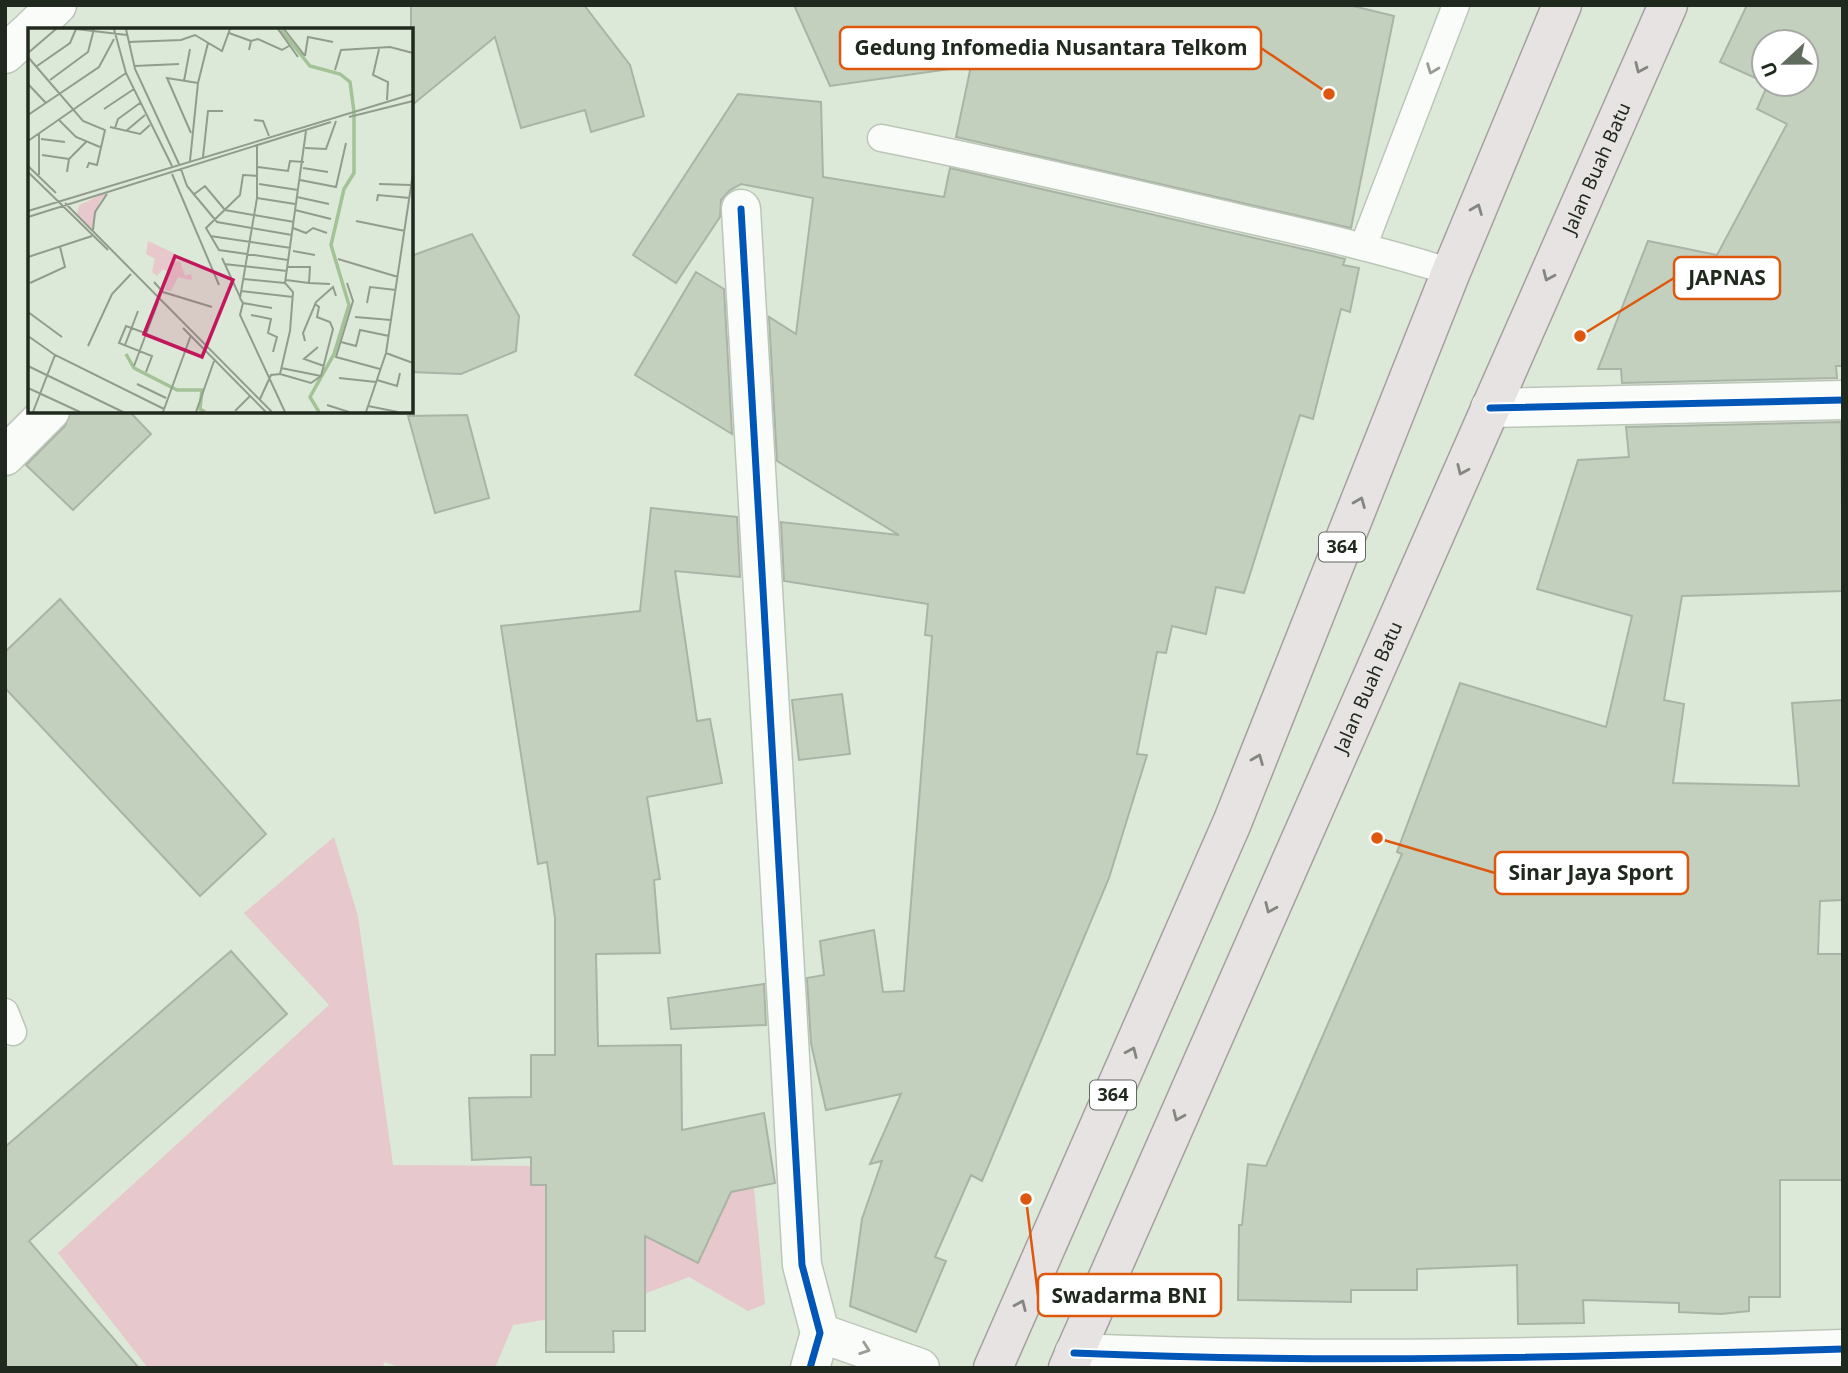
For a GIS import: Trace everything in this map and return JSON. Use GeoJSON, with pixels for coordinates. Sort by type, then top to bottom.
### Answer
{"type":"FeatureCollection","features":[{"type":"Feature","properties":{"kind":"main road","name":"364"},"geometry":{"type":"LineString","coordinates":[[993,1368],[1232,823],[1451,272],[1562,5]]}},
{"type":"Feature","properties":{"kind":"main road","name":"Jalan Buah Batu"},"geometry":{"type":"LineString","coordinates":[[1071,1361],[1668,5]]}},
{"type":"Feature","properties":{"kind":"street"},"geometry":{"type":"LineString","coordinates":[[32,28],[57,5]]}},
{"type":"Feature","properties":{"kind":"street"},"geometry":{"type":"LineString","coordinates":[[5,54],[28,32]]}},
{"type":"Feature","properties":{"kind":"street"},"geometry":{"type":"LineString","coordinates":[[741,209],[802,1265],[815,1351],[920,1368]]}},
{"type":"Feature","properties":{"kind":"street"},"geometry":{"type":"LineString","coordinates":[[1490,408],[1843,400]]}},
{"type":"Feature","properties":{"kind":"street"},"geometry":{"type":"LineString","coordinates":[[5,456],[48,413]]}},
{"type":"Feature","properties":{"kind":"street"},"geometry":{"type":"LineString","coordinates":[[1071,1361],[1828,1356]]}},
{"type":"Feature","properties":{"kind":"lane"},"geometry":{"type":"LineString","coordinates":[[1363,247],[1456,5]]}},
{"type":"Feature","properties":{"kind":"lane"},"geometry":{"type":"LineString","coordinates":[[881,138],[981,157],[1363,247],[1451,272]]}},
{"type":"Feature","properties":{"kind":"shaded area"},"geometry":{"type":"Polygon","coordinates":[[[334,837],[358,916],[393,1165],[752,1167],[765,1304],[748,1311],[689,1277],[599,1311],[513,1325],[495,1368],[402,1368],[384,1362],[383,1368],[148,1368],[58,1253],[329,1005],[244,913],[334,837]]]}},
{"type":"Feature","properties":{"kind":"building"},"geometry":{"type":"Polygon","coordinates":[[[411,5],[584,5],[630,65],[644,116],[591,132],[585,110],[521,128],[495,37],[413,104],[411,5]]]}},
{"type":"Feature","properties":{"kind":"building"},"geometry":{"type":"Polygon","coordinates":[[[794,5],[1349,5],[1394,16],[1351,228],[956,137],[971,66],[830,86],[794,5]]]}},
{"type":"Feature","properties":{"kind":"building"},"geometry":{"type":"Polygon","coordinates":[[[1747,5],[1843,5],[1843,366],[1836,366],[1837,378],[1622,383],[1621,369],[1598,369],[1648,241],[1717,255],[1787,124],[1757,109],[1762,98],[1820,98],[1820,28],[1750,28],[1750,76],[1720,62],[1747,5]]]}},
{"type":"Feature","properties":{"kind":"building"},"geometry":{"type":"Polygon","coordinates":[[[738,94],[821,102],[823,177],[944,197],[950,168],[1329,255],[1345,259],[1343,265],[1359,268],[1350,312],[1341,309],[1313,419],[1300,415],[1244,593],[1216,587],[1206,634],[1172,626],[1166,653],[1157,652],[1137,754],[1147,755],[1109,878],[982,1181],[971,1175],[935,1257],[946,1261],[916,1332],[850,1306],[862,1219],[882,1161],[870,1164],[901,1094],[826,1110],[811,1043],[807,978],[824,975],[820,941],[874,930],[883,992],[904,991],[932,636],[925,635],[928,604],[784,581],[781,522],[899,535],[777,461],[769,317],[796,334],[813,198],[741,184],[730,190],[721,200],[720,217],[676,283],[633,255],[738,94]]]}},
{"type":"Feature","properties":{"kind":"building"},"geometry":{"type":"Polygon","coordinates":[[[472,234],[519,316],[516,351],[461,374],[413,372],[413,255],[472,234]]]}},
{"type":"Feature","properties":{"kind":"building"},"geometry":{"type":"Polygon","coordinates":[[[696,272],[724,289],[732,434],[635,375],[696,272]]]}},
{"type":"Feature","properties":{"kind":"building"},"geometry":{"type":"Polygon","coordinates":[[[70,413],[131,413],[151,434],[73,510],[26,465],[65,426],[70,413]]]}},
{"type":"Feature","properties":{"kind":"building"},"geometry":{"type":"Polygon","coordinates":[[[467,415],[489,498],[435,513],[408,416],[467,415]]]}},
{"type":"Feature","properties":{"kind":"building"},"geometry":{"type":"Polygon","coordinates":[[[1841,422],[1843,591],[1682,596],[1664,700],[1684,704],[1673,783],[1799,786],[1792,703],[1843,700],[1843,900],[1820,901],[1818,954],[1843,954],[1843,1180],[1780,1180],[1780,1297],[1749,1297],[1749,1311],[1721,1314],[1679,1312],[1679,1303],[1583,1300],[1584,1323],[1518,1324],[1517,1265],[1417,1269],[1417,1290],[1351,1290],[1351,1302],[1238,1300],[1239,1225],[1242,1225],[1248,1164],[1266,1166],[1402,854],[1397,852],[1460,683],[1606,727],[1632,616],[1537,589],[1578,460],[1629,457],[1626,427],[1841,422]]]}},
{"type":"Feature","properties":{"kind":"building"},"geometry":{"type":"Polygon","coordinates":[[[651,508],[737,517],[740,577],[675,571],[697,721],[710,719],[722,783],[647,797],[660,879],[654,880],[660,953],[596,954],[598,1046],[681,1045],[682,1130],[764,1113],[775,1183],[731,1192],[698,1263],[645,1236],[645,1331],[613,1331],[614,1352],[546,1352],[546,1185],[531,1185],[531,1157],[472,1160],[469,1098],[531,1097],[531,1055],[555,1055],[555,918],[547,862],[538,864],[501,626],[640,611],[651,508]]]}},
{"type":"Feature","properties":{"kind":"building"},"geometry":{"type":"Polygon","coordinates":[[[60,599],[266,834],[200,896],[5,688],[5,652],[60,599]]]}},
{"type":"Feature","properties":{"kind":"building"},"geometry":{"type":"Polygon","coordinates":[[[842,694],[850,754],[799,760],[792,700],[842,694]]]}},
{"type":"Feature","properties":{"kind":"building"},"geometry":{"type":"Polygon","coordinates":[[[231,951],[287,1014],[29,1241],[139,1368],[5,1368],[5,1147],[231,951]]]}},
{"type":"Feature","properties":{"kind":"building"},"geometry":{"type":"Polygon","coordinates":[[[764,984],[766,1025],[671,1029],[668,998],[764,984]]]}},
{"type":"Feature","properties":{"kind":"cycle path"},"geometry":{"type":"LineString","coordinates":[[741,209],[802,1265],[820,1333],[810,1368]]}},
{"type":"Feature","properties":{"kind":"cycle path"},"geometry":{"type":"LineString","coordinates":[[1490,408],[1843,400]]}},
{"type":"Feature","properties":{"kind":"cycle path"},"geometry":{"type":"LineString","coordinates":[[1074,1353],[1362,1359],[1843,1349]]}},
{"type":"Feature","properties":{"kind":"place","name":"Gedung Infomedia Nusantara Telkom"},"geometry":{"type":"Point","coordinates":[1329,94]}},
{"type":"Feature","properties":{"kind":"place","name":"JAPNAS"},"geometry":{"type":"Point","coordinates":[1580,336]}},
{"type":"Feature","properties":{"kind":"place","name":"Sinar Jaya Sport"},"geometry":{"type":"Point","coordinates":[1377,838]}},
{"type":"Feature","properties":{"kind":"place","name":"Swadarma BNI"},"geometry":{"type":"Point","coordinates":[1026,1199]}}]}
